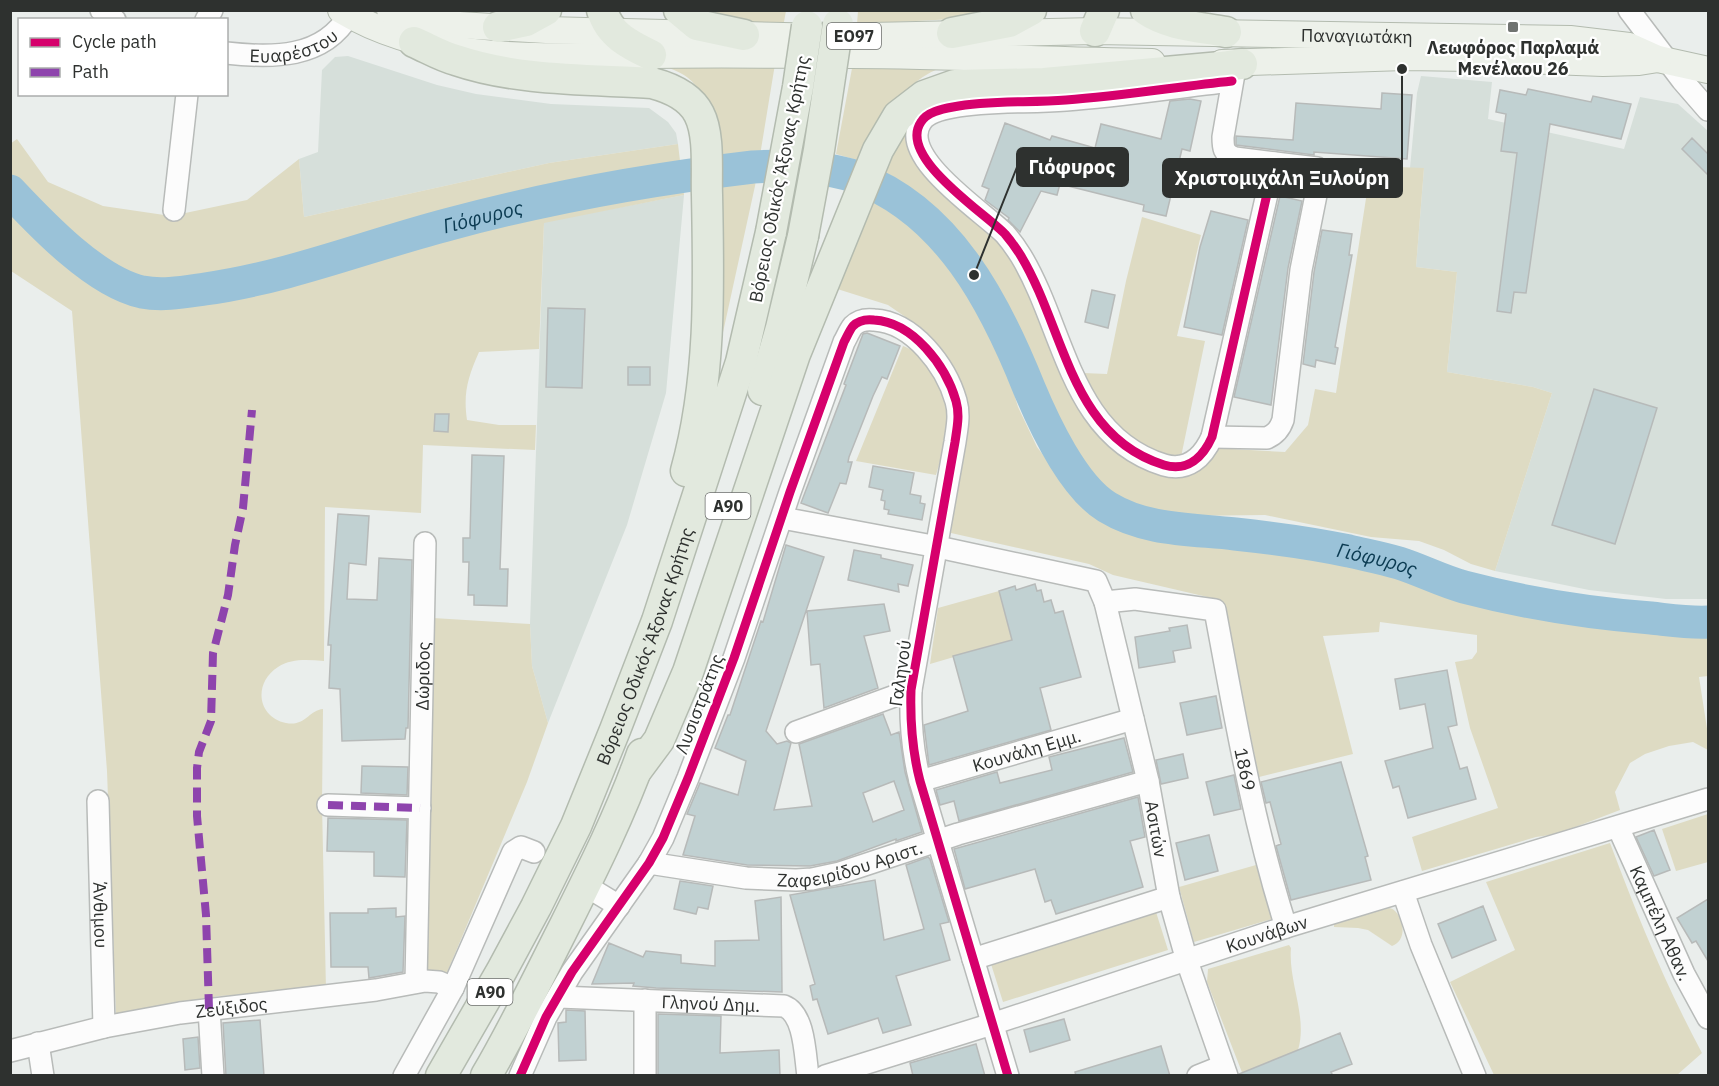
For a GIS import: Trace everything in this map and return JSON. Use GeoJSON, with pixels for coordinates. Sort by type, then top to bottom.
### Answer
{"type":"FeatureCollection","features":[{"type":"Feature","properties":{"kind":"highway"},"geometry":{"type":"LineString","coordinates":[[498,27],[526,21],[546,10]]}},
{"type":"Feature","properties":{"kind":"highway"},"geometry":{"type":"LineString","coordinates":[[679,10],[697,24],[744,36]]}},
{"type":"Feature","properties":{"kind":"highway"},"geometry":{"type":"LineString","coordinates":[[952,33],[1009,22],[1031,10]]}},
{"type":"Feature","properties":{"kind":"highway"},"geometry":{"type":"LineString","coordinates":[[1163,14],[1226,32]]}},
{"type":"Feature","properties":{"kind":"highway","name":"Βόρειος Οδικός Άξονας Κρήτης"},"geometry":{"type":"LineString","coordinates":[[486,1076],[528,1000],[595,866],[623,804],[698,600],[781,328],[803,236],[819,150],[839,17]]}},
{"type":"Feature","properties":{"kind":"highway","name":"Βόρειος Οδικός Άξονας Κρήτης"},"geometry":{"type":"LineString","coordinates":[[441,1076],[501,972],[576,826],[657,621],[741,362],[771,232],[798,87],[808,18]]}},
{"type":"Feature","properties":{"kind":"highway"},"geometry":{"type":"LineString","coordinates":[[607,21],[631,45],[651,55]]}},
{"type":"Feature","properties":{"kind":"highway"},"geometry":{"type":"LineString","coordinates":[[414,42],[454,60],[497,71],[534,76],[652,83],[664,86],[683,95],[692,103],[704,124],[709,307],[702,394],[697,430],[677,509],[657,621]]}},
{"type":"Feature","properties":{"kind":"highway"},"geometry":{"type":"LineString","coordinates":[[636,771],[659,740],[688,672],[795,354],[878,150],[898,116],[918,100],[936,90],[954,85],[1054,82],[1236,70]]}},
{"type":"Feature","properties":{"kind":"main road","name":"ΕΟ97"},"geometry":{"type":"LineString","coordinates":[[390,10],[413,18],[441,23],[498,27],[607,21],[744,36],[952,33],[1099,21],[1226,32]]}},
{"type":"Feature","properties":{"kind":"main road","name":"ΕΟ97"},"geometry":{"type":"LineString","coordinates":[[345,13],[377,29],[414,42],[469,53],[576,56],[860,55],[1079,60]]}},
{"type":"Feature","properties":{"kind":"main road"},"geometry":{"type":"LineString","coordinates":[[1079,60],[1099,21]]}},
{"type":"Feature","properties":{"kind":"main road","name":"Παναγιωτάκη"},"geometry":{"type":"LineString","coordinates":[[1226,32],[1570,39],[1629,46],[1663,60]]}},
{"type":"Feature","properties":{"kind":"main road","name":"Παναγιωτάκη"},"geometry":{"type":"LineString","coordinates":[[1079,60],[1183,63],[1236,70],[1404,57],[1603,63],[1663,60]]}},
{"type":"Feature","properties":{"kind":"main road","name":"ΕΟ97"},"geometry":{"type":"LineString","coordinates":[[1663,60],[1708,70]]}},
{"type":"Feature","properties":{"kind":"street"},"geometry":{"type":"LineString","coordinates":[[1629,10],[1663,60],[1708,110]]}},
{"type":"Feature","properties":{"kind":"street","name":"Ευαρέστου"},"geometry":{"type":"LineString","coordinates":[[228,54],[285,55],[304,51],[331,38],[338,32],[345,13]]}},
{"type":"Feature","properties":{"kind":"street"},"geometry":{"type":"LineString","coordinates":[[1212,437],[1267,438],[1280,429],[1301,270],[1320,171],[1317,168],[1235,158],[1225,152],[1223,137],[1236,70],[1067,100],[951,107],[926,116],[919,124],[917,137],[924,157],[940,177],[1004,233],[1021,255],[1038,290],[1076,383],[1096,417],[1120,443],[1152,461],[1177,467],[1198,460],[1206,451],[1212,437],[1274,163]]}},
{"type":"Feature","properties":{"kind":"street"},"geometry":{"type":"LineString","coordinates":[[174,210],[187,96]]}},
{"type":"Feature","properties":{"kind":"street","name":"Γαληνού"},"geometry":{"type":"LineString","coordinates":[[858,322],[868,320],[887,322],[912,336],[938,364],[955,399],[958,426],[911,690],[911,741],[937,841],[1008,1076]]}},
{"type":"Feature","properties":{"kind":"street","name":"Λυσιστράτης"},"geometry":{"type":"LineString","coordinates":[[520,1076],[537,1035],[559,997],[583,957],[649,863],[667,828],[734,658],[844,342],[852,327],[858,322]]}},
{"type":"Feature","properties":{"kind":"street"},"geometry":{"type":"LineString","coordinates":[[782,518],[938,547]]}},
{"type":"Feature","properties":{"kind":"street","name":"Δώριδος"},"geometry":{"type":"LineString","coordinates":[[416,982],[425,543]]}},
{"type":"Feature","properties":{"kind":"street","name":"Ασιτών"},"geometry":{"type":"LineString","coordinates":[[938,547],[1096,581],[1105,602],[1148,781],[1169,897],[1187,961],[1225,1071]]}},
{"type":"Feature","properties":{"kind":"street","name":"1869"},"geometry":{"type":"LineString","coordinates":[[1105,602],[1136,599],[1215,609],[1234,719],[1254,811],[1286,927]]}},
{"type":"Feature","properties":{"kind":"street"},"geometry":{"type":"LineString","coordinates":[[796,732],[911,690]]}},
{"type":"Feature","properties":{"kind":"street","name":"Κουνάλη Εμμ."},"geometry":{"type":"LineString","coordinates":[[920,781],[1133,719]]}},
{"type":"Feature","properties":{"kind":"street","name":"Ζαφειρίδου Αριστ."},"geometry":{"type":"LineString","coordinates":[[649,863],[746,878],[796,880],[840,873],[937,841],[1148,781]]}},
{"type":"Feature","properties":{"kind":"street","name":"Κουνάβων"},"geometry":{"type":"LineString","coordinates":[[825,1076],[1187,961],[1286,927],[1708,798]]}},
{"type":"Feature","properties":{"kind":"street","name":"Άνθιμου"},"geometry":{"type":"LineString","coordinates":[[98,801],[104,1027]]}},
{"type":"Feature","properties":{"kind":"street"},"geometry":{"type":"LineString","coordinates":[[328,805],[420,808]]}},
{"type":"Feature","properties":{"kind":"street","name":"Καμπέλη Αθαν."},"geometry":{"type":"LineString","coordinates":[[1618,826],[1684,974],[1708,1018]]}},
{"type":"Feature","properties":{"kind":"street"},"geometry":{"type":"LineString","coordinates":[[404,1076],[453,988],[513,852],[521,847],[534,852]]}},
{"type":"Feature","properties":{"kind":"street"},"geometry":{"type":"LineString","coordinates":[[596,892],[619,906]]}},
{"type":"Feature","properties":{"kind":"street"},"geometry":{"type":"LineString","coordinates":[[1403,892],[1421,945],[1475,1076]]}},
{"type":"Feature","properties":{"kind":"street"},"geometry":{"type":"LineString","coordinates":[[973,959],[1169,897]]}},
{"type":"Feature","properties":{"kind":"street","name":"Ζεύξιδος"},"geometry":{"type":"LineString","coordinates":[[10,1051],[104,1027],[209,1009],[376,990],[435,980],[453,988]]}},
{"type":"Feature","properties":{"kind":"street","name":"Γληνού Δημ."},"geometry":{"type":"LineString","coordinates":[[559,997],[778,1005],[789,1008],[796,1015],[800,1028],[808,1076]]}},
{"type":"Feature","properties":{"kind":"street"},"geometry":{"type":"LineString","coordinates":[[645,1000],[645,1076]]}},
{"type":"Feature","properties":{"kind":"street"},"geometry":{"type":"LineString","coordinates":[[209,1009],[213,1076]]}},
{"type":"Feature","properties":{"kind":"street"},"geometry":{"type":"LineString","coordinates":[[38,1043],[43,1076]]}},
{"type":"Feature","properties":{"kind":"street"},"geometry":{"type":"LineString","coordinates":[[1198,1076],[1225,1071]]}},
{"type":"Feature","properties":{"kind":"shaded area"},"geometry":{"type":"Polygon","coordinates":[[[695,11],[786,11],[783,27],[738,25],[695,11]]]}},
{"type":"Feature","properties":{"kind":"shaded area"},"geometry":{"type":"Polygon","coordinates":[[[858,11],[1012,11],[974,18],[857,24],[858,11]]]}},
{"type":"Feature","properties":{"kind":"shaded area"},"geometry":{"type":"Polygon","coordinates":[[[348,56],[437,85],[476,94],[551,104],[649,108],[668,122],[676,133],[678,144],[549,163],[304,217],[299,159],[318,152],[322,70],[335,57],[348,56]]]}},
{"type":"Feature","properties":{"kind":"shaded area"},"geometry":{"type":"Polygon","coordinates":[[[853,63],[946,66],[917,81],[894,104],[860,161],[836,154],[853,63]]]}},
{"type":"Feature","properties":{"kind":"shaded area"},"geometry":{"type":"Polygon","coordinates":[[[775,64],[755,186],[720,346],[710,106],[700,90],[684,75],[660,65],[775,64]]]}},
{"type":"Feature","properties":{"kind":"shaded area"},"geometry":{"type":"Polygon","coordinates":[[[1421,76],[1492,82],[1488,119],[1624,149],[1640,97],[1678,104],[1708,131],[1708,599],[1666,599],[1589,590],[1495,571],[1552,393],[1533,387],[1447,372],[1457,272],[1416,267],[1424,168],[1410,168],[1417,93],[1421,76]]]}},
{"type":"Feature","properties":{"kind":"shaded area"},"geometry":{"type":"Polygon","coordinates":[[[900,127],[907,132],[976,219],[1007,251],[1034,300],[1079,409],[1119,452],[1143,465],[1214,448],[1285,452],[1308,425],[1315,389],[1336,393],[1371,166],[1424,168],[1416,267],[1457,272],[1447,372],[1533,387],[1552,393],[1495,571],[1471,564],[1444,550],[1419,541],[1371,537],[1265,515],[1181,516],[1129,506],[1107,493],[1081,469],[1048,415],[991,283],[961,242],[912,194],[883,173],[900,127]]]}},
{"type":"Feature","properties":{"kind":"shaded area"},"geometry":{"type":"Polygon","coordinates":[[[17,139],[48,182],[103,206],[171,216],[247,200],[299,159],[304,217],[549,163],[678,144],[684,195],[544,223],[539,349],[479,352],[467,385],[467,420],[499,425],[536,425],[535,450],[423,445],[421,513],[325,507],[324,661],[294,661],[278,667],[265,682],[262,699],[264,707],[276,720],[292,724],[323,709],[322,805],[326,990],[219,996],[116,1015],[107,771],[72,311],[11,271],[10,144],[17,139]]]}},
{"type":"Feature","properties":{"kind":"shaded area"},"geometry":{"type":"Polygon","coordinates":[[[684,195],[666,393],[627,525],[548,723],[532,666],[530,624],[544,222],[684,195]]]}},
{"type":"Feature","properties":{"kind":"shaded area"},"geometry":{"type":"Polygon","coordinates":[[[871,195],[905,216],[953,263],[978,301],[1004,360],[1018,407],[1037,447],[1080,504],[1117,525],[1167,536],[1306,551],[1383,566],[1464,595],[1556,615],[1631,624],[1708,629],[1708,676],[1699,677],[1708,735],[1708,750],[1693,742],[1669,746],[1645,754],[1630,763],[1615,792],[1620,810],[1557,834],[1536,837],[1422,871],[1412,837],[1498,808],[1470,728],[1455,662],[1472,659],[1477,652],[1477,635],[1380,622],[1379,632],[1323,636],[1353,754],[1259,777],[1227,618],[1216,599],[1113,575],[1089,564],[951,533],[958,479],[959,386],[943,352],[923,329],[888,305],[831,287],[871,195]]]}},
{"type":"Feature","properties":{"kind":"shaded area"},"geometry":{"type":"Polygon","coordinates":[[[1142,217],[1201,235],[1177,336],[1205,341],[1181,457],[1159,455],[1139,445],[1102,412],[1083,373],[1107,374],[1142,217]]]}},
{"type":"Feature","properties":{"kind":"shaded area"},"geometry":{"type":"Polygon","coordinates":[[[903,346],[921,358],[945,397],[948,409],[947,434],[936,475],[856,461],[903,346]]]}},
{"type":"Feature","properties":{"kind":"shaded area"},"geometry":{"type":"Polygon","coordinates":[[[999,591],[1012,640],[930,664],[938,608],[999,591]]]}},
{"type":"Feature","properties":{"kind":"shaded area"},"geometry":{"type":"Polygon","coordinates":[[[433,618],[530,624],[532,666],[548,723],[527,782],[446,975],[422,973],[433,618]]]}},
{"type":"Feature","properties":{"kind":"shaded area"},"geometry":{"type":"Polygon","coordinates":[[[1708,814],[1708,862],[1676,871],[1662,829],[1708,814]]]}},
{"type":"Feature","properties":{"kind":"shaded area"},"geometry":{"type":"Polygon","coordinates":[[[1610,843],[1653,950],[1702,1053],[1677,1075],[1494,1075],[1450,982],[1515,950],[1486,882],[1610,843]]]}},
{"type":"Feature","properties":{"kind":"shaded area"},"geometry":{"type":"Polygon","coordinates":[[[1256,865],[1272,919],[1194,942],[1179,887],[1256,865]]]}},
{"type":"Feature","properties":{"kind":"shaded area"},"geometry":{"type":"Polygon","coordinates":[[[1389,908],[1397,913],[1403,931],[1398,942],[1392,946],[1368,930],[1334,927],[1334,924],[1389,908]]]}},
{"type":"Feature","properties":{"kind":"shaded area"},"geometry":{"type":"Polygon","coordinates":[[[1156,912],[1168,950],[1003,1002],[991,964],[1156,912]]]}},
{"type":"Feature","properties":{"kind":"shaded area"},"geometry":{"type":"Polygon","coordinates":[[[1289,945],[1301,1025],[1298,1050],[1243,1075],[1207,982],[1208,969],[1289,945]]]}},
{"type":"Feature","properties":{"kind":"building"},"geometry":{"type":"Polygon","coordinates":[[[1528,89],[1591,102],[1593,96],[1631,104],[1621,139],[1550,124],[1526,293],[1514,292],[1511,313],[1497,311],[1517,153],[1501,151],[1506,114],[1496,112],[1500,90],[1526,95],[1528,89]]]}},
{"type":"Feature","properties":{"kind":"building"},"geometry":{"type":"Polygon","coordinates":[[[1382,93],[1412,95],[1407,159],[1314,152],[1314,155],[1236,145],[1236,136],[1293,140],[1296,103],[1381,109],[1382,93]]]}},
{"type":"Feature","properties":{"kind":"building"},"geometry":{"type":"Polygon","coordinates":[[[1190,99],[1201,101],[1190,151],[1182,149],[1166,216],[1143,211],[1144,205],[1060,184],[1057,195],[1041,191],[1020,232],[1008,220],[1009,218],[985,200],[989,189],[982,186],[1005,123],[1050,140],[1052,136],[1095,148],[1101,124],[1161,139],[1170,101],[1190,99]]]}},
{"type":"Feature","properties":{"kind":"building"},"geometry":{"type":"Polygon","coordinates":[[[1692,138],[1708,154],[1708,175],[1682,149],[1692,138]]]}},
{"type":"Feature","properties":{"kind":"building"},"geometry":{"type":"Polygon","coordinates":[[[1280,196],[1302,201],[1288,268],[1271,405],[1234,397],[1280,196]]]}},
{"type":"Feature","properties":{"kind":"building"},"geometry":{"type":"Polygon","coordinates":[[[1211,211],[1248,220],[1222,335],[1184,327],[1200,247],[1211,211]]]}},
{"type":"Feature","properties":{"kind":"building"},"geometry":{"type":"Polygon","coordinates":[[[1322,230],[1352,234],[1349,255],[1352,255],[1335,347],[1338,348],[1335,364],[1316,360],[1315,367],[1303,364],[1314,272],[1322,230]]]}},
{"type":"Feature","properties":{"kind":"building"},"geometry":{"type":"Polygon","coordinates":[[[1092,290],[1115,295],[1108,328],[1085,322],[1092,290]]]}},
{"type":"Feature","properties":{"kind":"building"},"geometry":{"type":"Polygon","coordinates":[[[548,308],[585,309],[582,388],[546,387],[548,308]]]}},
{"type":"Feature","properties":{"kind":"building"},"geometry":{"type":"Polygon","coordinates":[[[867,333],[900,346],[887,379],[882,377],[873,396],[849,457],[848,462],[852,462],[846,484],[840,483],[828,513],[801,503],[863,334],[867,333]]]}},
{"type":"Feature","properties":{"kind":"building"},"geometry":{"type":"Polygon","coordinates":[[[628,367],[650,367],[650,385],[628,385],[628,367]]]}},
{"type":"Feature","properties":{"kind":"building"},"geometry":{"type":"Polygon","coordinates":[[[1594,389],[1657,408],[1615,544],[1552,525],[1594,389]]]}},
{"type":"Feature","properties":{"kind":"building"},"geometry":{"type":"Polygon","coordinates":[[[435,414],[449,414],[448,432],[434,431],[435,414]]]}},
{"type":"Feature","properties":{"kind":"building"},"geometry":{"type":"Polygon","coordinates":[[[472,455],[504,456],[500,569],[508,569],[507,606],[474,605],[474,595],[468,595],[469,562],[463,562],[463,538],[470,538],[472,455]]]}},
{"type":"Feature","properties":{"kind":"building"},"geometry":{"type":"Polygon","coordinates":[[[873,466],[914,473],[910,494],[921,496],[920,503],[925,504],[922,520],[888,514],[889,510],[884,509],[885,501],[881,500],[883,490],[869,487],[873,466]]]}},
{"type":"Feature","properties":{"kind":"building"},"geometry":{"type":"Polygon","coordinates":[[[338,514],[369,516],[366,565],[349,563],[347,599],[377,600],[379,558],[412,560],[408,728],[406,728],[405,739],[342,741],[340,689],[329,688],[331,645],[328,645],[338,514]]]}},
{"type":"Feature","properties":{"kind":"building"},"geometry":{"type":"Polygon","coordinates":[[[786,545],[824,557],[766,731],[777,744],[787,741],[791,743],[774,810],[812,806],[799,744],[883,714],[891,735],[899,732],[905,772],[922,832],[837,861],[810,866],[747,865],[683,855],[695,816],[687,814],[700,783],[738,795],[746,761],[715,748],[728,715],[730,715],[761,621],[763,622],[786,545]],[[894,781],[863,793],[873,822],[904,810],[894,781]]]}},
{"type":"Feature","properties":{"kind":"building"},"geometry":{"type":"Polygon","coordinates":[[[854,550],[881,555],[881,558],[913,565],[908,586],[898,584],[899,592],[848,580],[854,550]]]}},
{"type":"Feature","properties":{"kind":"building"},"geometry":{"type":"Polygon","coordinates":[[[1035,584],[1037,591],[1041,590],[1044,602],[1051,600],[1055,613],[1063,611],[1081,677],[1040,688],[1051,730],[929,765],[924,725],[968,711],[953,656],[1012,640],[999,591],[1015,586],[1016,590],[1035,584]]]}},
{"type":"Feature","properties":{"kind":"building"},"geometry":{"type":"Polygon","coordinates":[[[884,604],[890,631],[864,636],[878,688],[824,708],[820,664],[811,665],[807,611],[884,604]]]}},
{"type":"Feature","properties":{"kind":"building"},"geometry":{"type":"Polygon","coordinates":[[[1187,625],[1191,648],[1173,651],[1175,662],[1139,668],[1135,637],[1170,631],[1169,628],[1187,625]]]}},
{"type":"Feature","properties":{"kind":"building"},"geometry":{"type":"Polygon","coordinates":[[[1447,670],[1457,725],[1448,727],[1460,769],[1467,767],[1476,799],[1408,818],[1399,786],[1393,788],[1385,761],[1433,748],[1425,704],[1400,709],[1395,679],[1447,670]]]}},
{"type":"Feature","properties":{"kind":"building"},"geometry":{"type":"Polygon","coordinates":[[[1216,696],[1222,728],[1187,735],[1180,703],[1216,696]]]}},
{"type":"Feature","properties":{"kind":"building"},"geometry":{"type":"Polygon","coordinates":[[[1124,738],[1133,772],[959,821],[954,801],[940,805],[936,790],[997,772],[1000,783],[1052,770],[1049,757],[1124,738]]]}},
{"type":"Feature","properties":{"kind":"building"},"geometry":{"type":"Polygon","coordinates":[[[1183,754],[1188,778],[1161,784],[1156,760],[1183,754]]]}},
{"type":"Feature","properties":{"kind":"building"},"geometry":{"type":"Polygon","coordinates":[[[1341,762],[1368,856],[1365,857],[1371,880],[1291,900],[1276,846],[1281,844],[1270,802],[1266,803],[1261,782],[1341,762]]]}},
{"type":"Feature","properties":{"kind":"building"},"geometry":{"type":"Polygon","coordinates":[[[362,766],[408,767],[407,795],[361,793],[362,766]]]}},
{"type":"Feature","properties":{"kind":"building"},"geometry":{"type":"Polygon","coordinates":[[[1234,775],[1241,809],[1214,815],[1206,782],[1234,775]]]}},
{"type":"Feature","properties":{"kind":"building"},"geometry":{"type":"Polygon","coordinates":[[[1138,797],[1145,837],[1130,841],[1143,887],[1056,914],[1051,900],[1045,902],[1035,869],[965,889],[954,849],[1138,797]]]}},
{"type":"Feature","properties":{"kind":"building"},"geometry":{"type":"Polygon","coordinates":[[[328,818],[407,820],[405,877],[374,876],[374,852],[327,851],[328,818]]]}},
{"type":"Feature","properties":{"kind":"building"},"geometry":{"type":"Polygon","coordinates":[[[1654,830],[1670,870],[1654,876],[1636,837],[1654,830]]]}},
{"type":"Feature","properties":{"kind":"building"},"geometry":{"type":"Polygon","coordinates":[[[1209,835],[1218,871],[1185,880],[1176,843],[1209,835]]]}},
{"type":"Feature","properties":{"kind":"building"},"geometry":{"type":"Polygon","coordinates":[[[928,857],[949,922],[940,924],[950,960],[896,976],[911,1025],[883,1033],[878,1018],[828,1034],[817,999],[813,1000],[810,986],[815,984],[790,895],[875,880],[884,940],[924,929],[906,865],[928,857]]]}},
{"type":"Feature","properties":{"kind":"building"},"geometry":{"type":"Polygon","coordinates":[[[680,881],[713,886],[708,909],[698,907],[696,914],[674,909],[680,881]]]}},
{"type":"Feature","properties":{"kind":"building"},"geometry":{"type":"Polygon","coordinates":[[[781,897],[782,992],[656,988],[633,986],[634,983],[592,984],[609,943],[643,957],[646,951],[681,955],[681,963],[715,966],[715,941],[759,940],[755,901],[781,897]]]}},
{"type":"Feature","properties":{"kind":"building"},"geometry":{"type":"Polygon","coordinates":[[[1708,899],[1708,961],[1696,941],[1692,943],[1677,918],[1708,899]]]}},
{"type":"Feature","properties":{"kind":"building"},"geometry":{"type":"Polygon","coordinates":[[[1483,906],[1496,940],[1452,958],[1438,924],[1483,906]]]}},
{"type":"Feature","properties":{"kind":"building"},"geometry":{"type":"Polygon","coordinates":[[[396,908],[396,917],[405,916],[403,972],[369,978],[368,967],[331,967],[330,913],[368,913],[368,909],[396,908]]]}},
{"type":"Feature","properties":{"kind":"building"},"geometry":{"type":"Polygon","coordinates":[[[566,1010],[585,1011],[586,1060],[559,1061],[558,1023],[566,1022],[566,1010]]]}},
{"type":"Feature","properties":{"kind":"building"},"geometry":{"type":"Polygon","coordinates":[[[658,1014],[721,1016],[720,1053],[779,1050],[780,1076],[658,1076],[658,1014]]]}},
{"type":"Feature","properties":{"kind":"building"},"geometry":{"type":"Polygon","coordinates":[[[1064,1019],[1070,1040],[1030,1052],[1024,1030],[1064,1019]]]}},
{"type":"Feature","properties":{"kind":"building"},"geometry":{"type":"Polygon","coordinates":[[[260,1020],[264,1076],[226,1076],[223,1023],[260,1020]]]}},
{"type":"Feature","properties":{"kind":"building"},"geometry":{"type":"Polygon","coordinates":[[[1340,1033],[1352,1064],[1331,1072],[1333,1076],[1239,1076],[1239,1074],[1340,1033]]]}},
{"type":"Feature","properties":{"kind":"building"},"geometry":{"type":"Polygon","coordinates":[[[198,1037],[200,1068],[185,1070],[183,1039],[198,1037]]]}},
{"type":"Feature","properties":{"kind":"building"},"geometry":{"type":"Polygon","coordinates":[[[976,1044],[985,1076],[913,1076],[910,1063],[976,1044]]]}},
{"type":"Feature","properties":{"kind":"building"},"geometry":{"type":"Polygon","coordinates":[[[1161,1046],[1170,1076],[1076,1076],[1075,1072],[1161,1046]]]}},
{"type":"Feature","properties":{"kind":"waterway","name":"Γιόφυρος"},"geometry":{"type":"LineString","coordinates":[[10,191],[71,251],[106,277],[142,292],[166,294],[237,284],[268,277],[450,224],[525,205],[601,190],[753,167],[805,168],[845,174],[888,192],[917,212],[942,236],[964,263],[1001,324],[1043,419],[1071,470],[1095,497],[1122,515],[1137,521],[1170,528],[1278,539],[1349,551],[1399,563],[1464,587],[1534,603],[1604,613],[1708,622]]}},
{"type":"Feature","properties":{"kind":"marked path"},"geometry":{"type":"LineString","coordinates":[[209,1009],[206,915],[197,816],[197,768],[199,752],[211,721],[213,653],[228,595],[243,508],[252,410]]}},
{"type":"Feature","properties":{"kind":"marked path"},"geometry":{"type":"LineString","coordinates":[[328,805],[420,808]]}},
{"type":"Feature","properties":{"kind":"cycle path"},"geometry":{"type":"LineString","coordinates":[[1232,81],[1087,98],[981,103],[953,107],[927,116],[921,122],[917,136],[921,151],[932,167],[963,199],[1005,234],[1019,253],[1036,285],[1074,377],[1089,405],[1108,430],[1133,451],[1164,465],[1173,467],[1194,461],[1204,451],[1212,437],[1274,163]]}},
{"type":"Feature","properties":{"kind":"cycle path"},"geometry":{"type":"LineString","coordinates":[[520,1076],[546,1017],[572,972],[649,863],[663,838],[734,658],[844,342],[853,326],[860,321],[868,320],[888,323],[902,329],[926,348],[944,374],[957,406],[958,422],[955,442],[911,690],[912,736],[920,781],[1008,1076]]}},
{"type":"Feature","properties":{"kind":"place","name":"Λεωφόρος Παρλαμά Μενέλαου 26"},"geometry":{"type":"Point","coordinates":[1513,27]}},
{"type":"Feature","properties":{"kind":"place","name":"Χριστομιχάλη Ξυλούρη"},"geometry":{"type":"Point","coordinates":[1402,69]}},
{"type":"Feature","properties":{"kind":"place","name":"Γιόφυρος"},"geometry":{"type":"Point","coordinates":[974,275]}}]}
